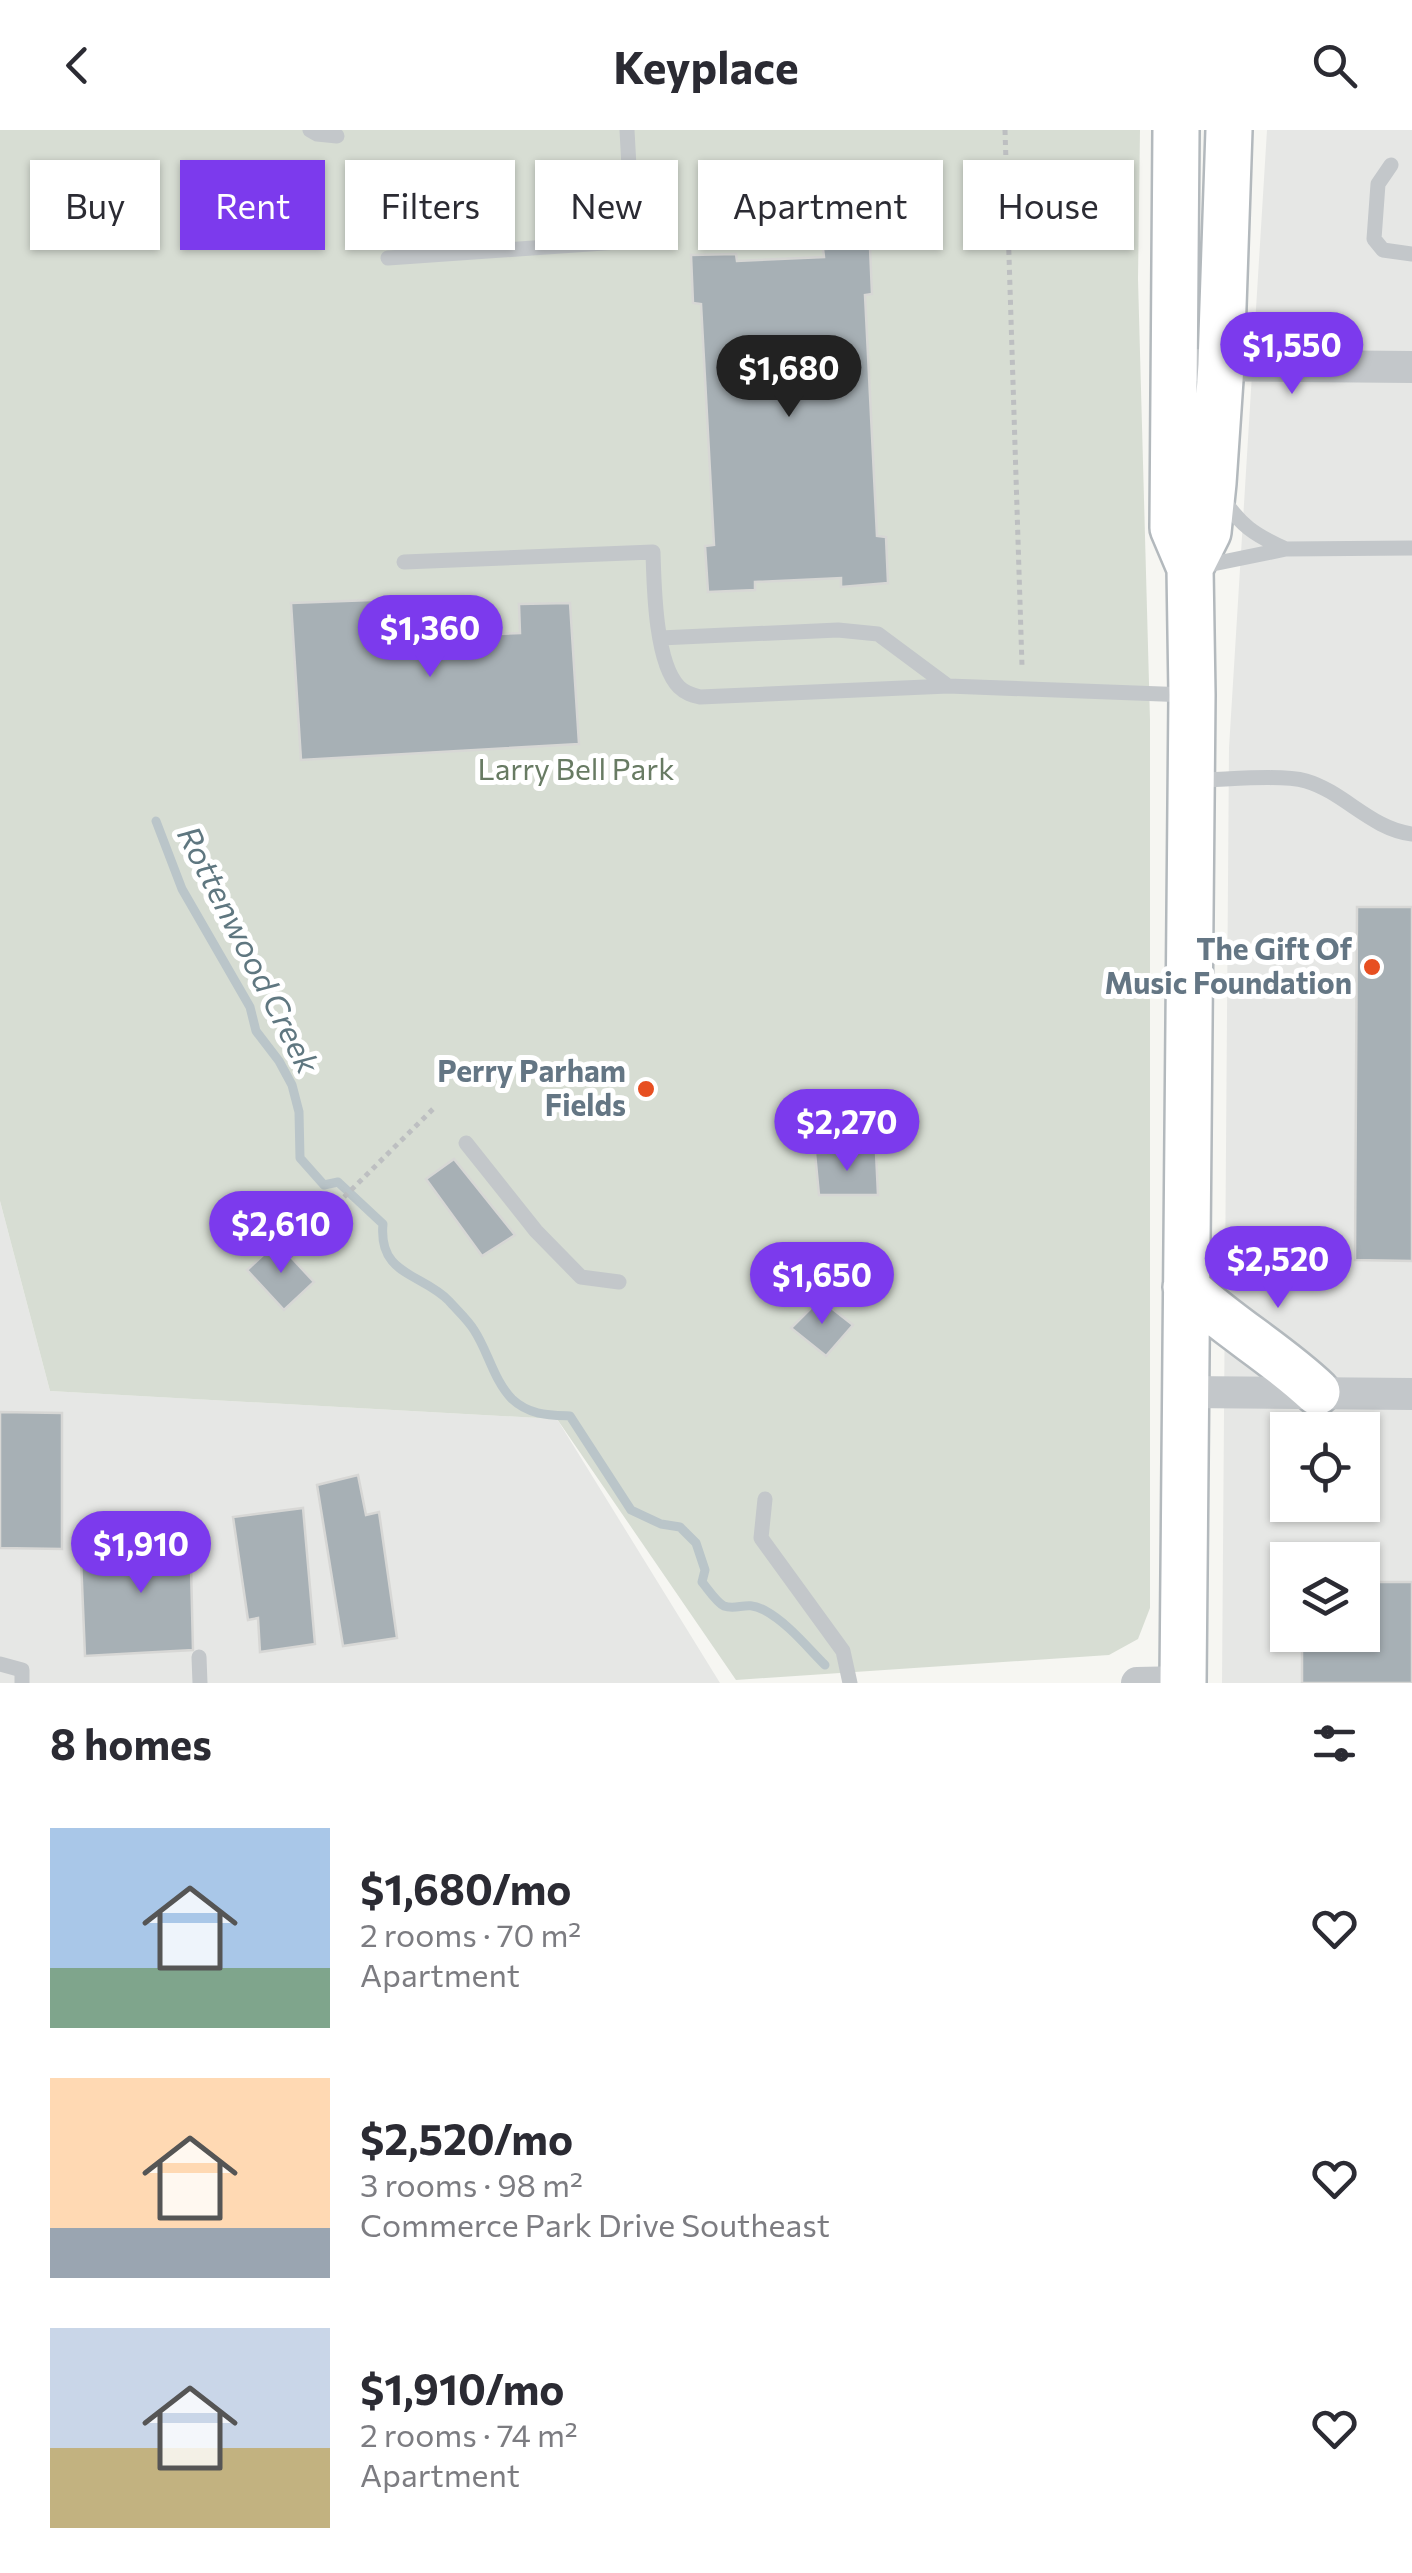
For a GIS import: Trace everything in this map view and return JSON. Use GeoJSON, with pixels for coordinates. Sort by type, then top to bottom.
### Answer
{"type":"FeatureCollection","features":[{"type":"Feature","properties":{"kind":"main road"},"geometry":{"type":"LineString","coordinates":[[1176,130],[1172,528],[1190,568],[1192,695],[1183,1682]]}},
{"type":"Feature","properties":{"kind":"main road"},"geometry":{"type":"LineString","coordinates":[[1190,568],[1208,532],[1213,483],[1229,130]]}},
{"type":"Feature","properties":{"kind":"main road"},"geometry":{"type":"LineString","coordinates":[[1186,1287],[1317,1392]]}},
{"type":"Feature","properties":{"kind":"street"},"geometry":{"type":"LineString","coordinates":[[1172,365],[1412,368]]}},
{"type":"Feature","properties":{"kind":"street"},"geometry":{"type":"LineString","coordinates":[[1185,1392],[1412,1394]]}},
{"type":"Feature","properties":{"kind":"street"},"geometry":{"type":"LineString","coordinates":[[1138,1683],[1183,1682]]}},
{"type":"Feature","properties":{"kind":"lane"},"geometry":{"type":"LineString","coordinates":[[310,130],[337,136]]}},
{"type":"Feature","properties":{"kind":"lane"},"geometry":{"type":"LineString","coordinates":[[388,258],[633,242],[627,130]]}},
{"type":"Feature","properties":{"kind":"lane"},"geometry":{"type":"LineString","coordinates":[[1391,164],[1378,184],[1374,239],[1383,250],[1412,254]]}},
{"type":"Feature","properties":{"kind":"lane"},"geometry":{"type":"LineString","coordinates":[[1213,483],[1250,532],[1286,549]]}},
{"type":"Feature","properties":{"kind":"lane"},"geometry":{"type":"LineString","coordinates":[[1190,568],[1286,549],[1412,548]]}},
{"type":"Feature","properties":{"kind":"lane"},"geometry":{"type":"LineString","coordinates":[[404,562],[652,552],[665,664],[672,678],[689,694],[700,697],[948,686],[1192,695]]}},
{"type":"Feature","properties":{"kind":"lane"},"geometry":{"type":"LineString","coordinates":[[660,638],[838,630],[878,634],[948,686]]}},
{"type":"Feature","properties":{"kind":"lane"},"geometry":{"type":"LineString","coordinates":[[1192,780],[1303,780],[1396,831],[1412,834]]}},
{"type":"Feature","properties":{"kind":"lane"},"geometry":{"type":"LineString","coordinates":[[466,1143],[536,1231],[581,1276],[618,1282]]}},
{"type":"Feature","properties":{"kind":"lane"},"geometry":{"type":"LineString","coordinates":[[765,1498],[761,1538],[843,1652],[850,1683]]}},
{"type":"Feature","properties":{"kind":"lane"},"geometry":{"type":"LineString","coordinates":[[199,1657],[200,1683]]}},
{"type":"Feature","properties":{"kind":"lane"},"geometry":{"type":"LineString","coordinates":[[0,1664],[22,1670],[22,1683]]}},
{"type":"Feature","properties":{"kind":"path"},"geometry":{"type":"LineString","coordinates":[[1005,130],[1023,689]]}},
{"type":"Feature","properties":{"kind":"path"},"geometry":{"type":"LineString","coordinates":[[290,1256],[434,1108]]}},
{"type":"Feature","properties":{"kind":"shaded area"},"geometry":{"type":"Polygon","coordinates":[[[1267,130],[1412,130],[1412,1683],[1222,1683],[1229,748],[1267,130]]]}},
{"type":"Feature","properties":{"kind":"shaded area"},"geometry":{"type":"Polygon","coordinates":[[[0,1201],[50,1391],[557,1419],[720,1683],[0,1683],[0,1201]]]}},
{"type":"Feature","properties":{"kind":"green space","name":"Larry Bell Park"},"geometry":{"type":"Polygon","coordinates":[[[0,130],[1140,130],[1138,279],[1150,720],[1150,1608],[1138,1639],[1109,1655],[736,1680],[557,1419],[50,1391],[0,1201],[0,130]]]}},
{"type":"Feature","properties":{"kind":"building"},"geometry":{"type":"Polygon","coordinates":[[[823,250],[870,250],[872,294],[865,295],[877,536],[886,537],[888,583],[841,587],[841,578],[755,582],[755,590],[708,592],[705,546],[714,545],[701,304],[693,303],[691,255],[736,254],[737,261],[824,257],[823,250]]]}},
{"type":"Feature","properties":{"kind":"building"},"geometry":{"type":"Polygon","coordinates":[[[454,597],[456,636],[520,633],[519,604],[570,603],[579,744],[301,760],[291,603],[454,597]]]}},
{"type":"Feature","properties":{"kind":"building"},"geometry":{"type":"Polygon","coordinates":[[[1357,907],[1412,907],[1412,1261],[1355,1260],[1357,907]]]}},
{"type":"Feature","properties":{"kind":"building"},"geometry":{"type":"Polygon","coordinates":[[[876,1152],[878,1195],[819,1195],[815,1153],[876,1152]]]}},
{"type":"Feature","properties":{"kind":"building"},"geometry":{"type":"Polygon","coordinates":[[[454,1159],[515,1235],[482,1256],[426,1179],[454,1159]]]}},
{"type":"Feature","properties":{"kind":"building"},"geometry":{"type":"Polygon","coordinates":[[[277,1242],[314,1282],[284,1310],[247,1270],[277,1242]]]}},
{"type":"Feature","properties":{"kind":"building"},"geometry":{"type":"Polygon","coordinates":[[[820,1299],[853,1325],[826,1356],[791,1328],[820,1299]]]}},
{"type":"Feature","properties":{"kind":"building"},"geometry":{"type":"Polygon","coordinates":[[[0,1412],[62,1413],[62,1549],[0,1548],[0,1412]]]}},
{"type":"Feature","properties":{"kind":"building"},"geometry":{"type":"Polygon","coordinates":[[[358,1475],[366,1515],[379,1512],[397,1638],[343,1646],[317,1485],[358,1475]]]}},
{"type":"Feature","properties":{"kind":"building"},"geometry":{"type":"Polygon","coordinates":[[[303,1508],[315,1644],[260,1652],[258,1618],[248,1620],[233,1517],[303,1508]]]}},
{"type":"Feature","properties":{"kind":"building"},"geometry":{"type":"Polygon","coordinates":[[[190,1526],[193,1650],[85,1656],[81,1559],[136,1555],[138,1527],[190,1526]]]}},
{"type":"Feature","properties":{"kind":"building"},"geometry":{"type":"Polygon","coordinates":[[[1380,1582],[1412,1582],[1412,1683],[1302,1683],[1302,1652],[1380,1652],[1380,1582]]]}},
{"type":"Feature","properties":{"kind":"waterway","name":"Rottenwood Creek"},"geometry":{"type":"LineString","coordinates":[[156,821],[182,889],[250,1007],[256,1031],[292,1085],[299,1112],[300,1158],[324,1185],[338,1182],[383,1224],[387,1254],[404,1272],[438,1292],[466,1319],[512,1399],[532,1411],[570,1416],[631,1510],[661,1524],[680,1527],[696,1543],[705,1570],[702,1582],[718,1602],[729,1607],[752,1606],[773,1615],[825,1665]]}},
{"type":"Feature","properties":{"kind":"place","name":"The Gift Of Music Foundation"},"geometry":{"type":"Point","coordinates":[1372,967]}},
{"type":"Feature","properties":{"kind":"place","name":"Perry Parham Fields"},"geometry":{"type":"Point","coordinates":[646,1089]}}]}
